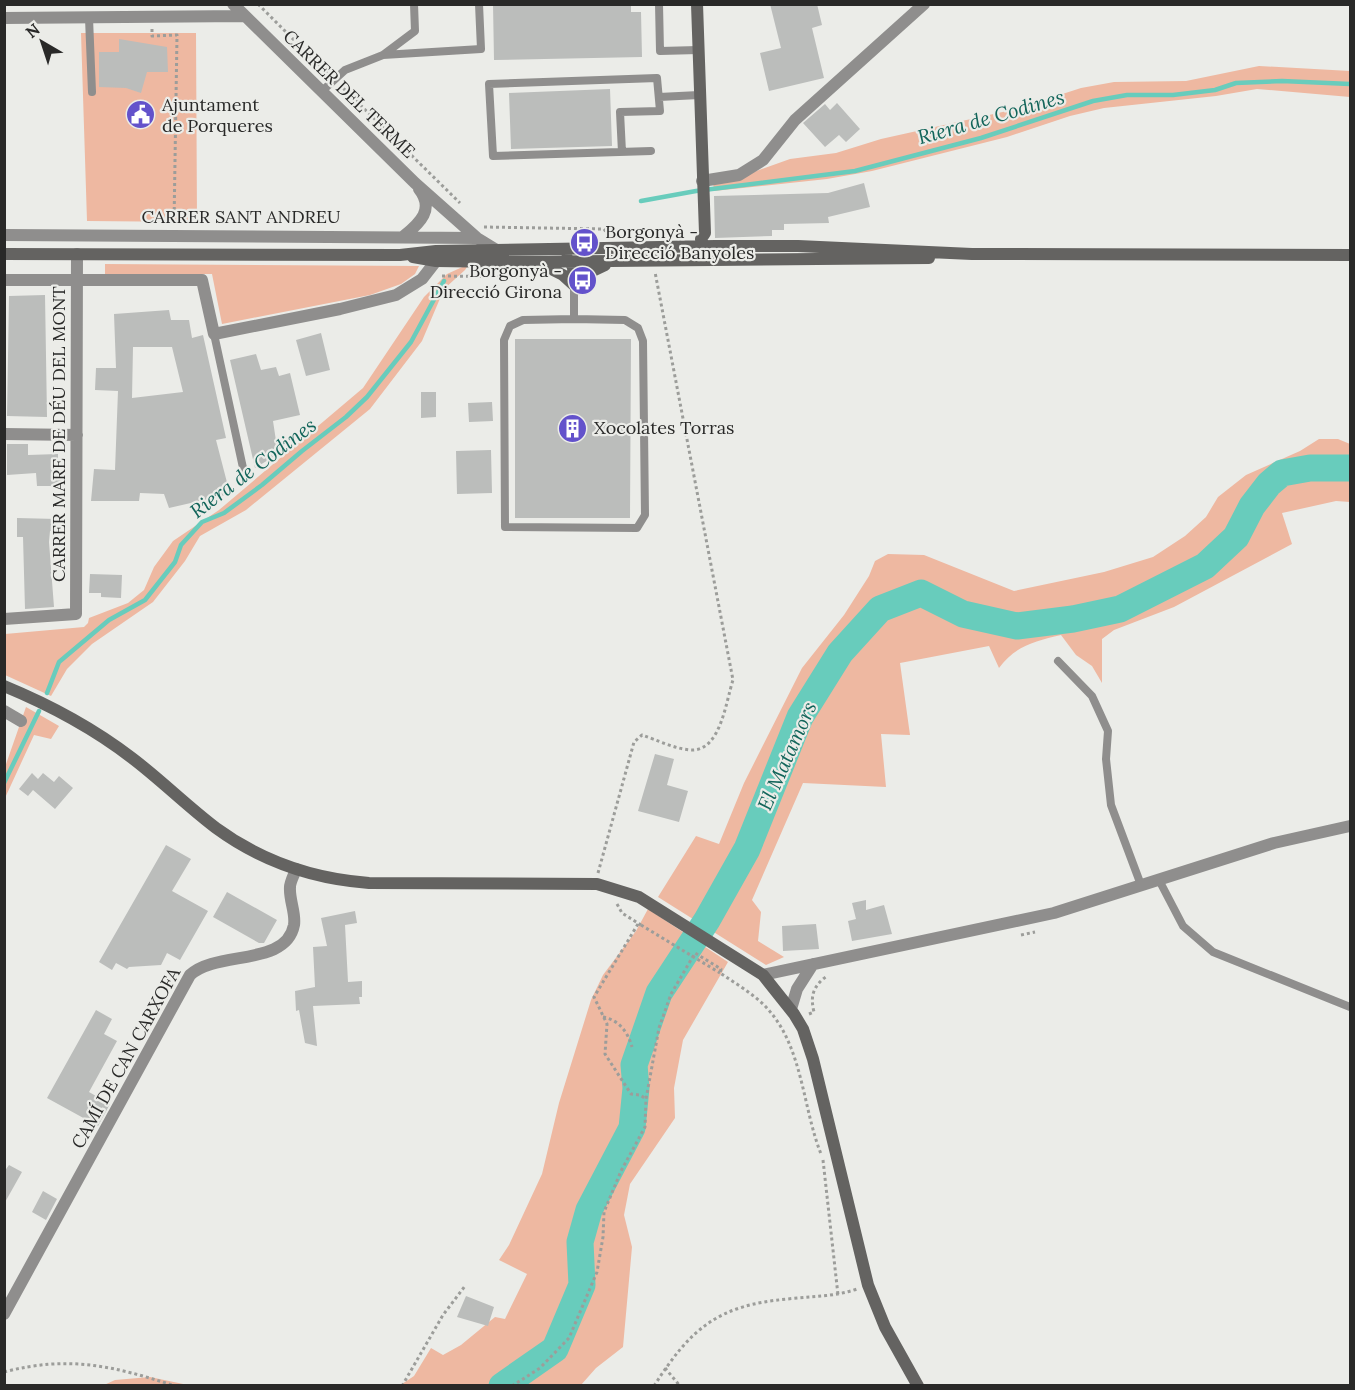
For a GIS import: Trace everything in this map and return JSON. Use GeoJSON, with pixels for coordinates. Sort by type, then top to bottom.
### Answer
{"type":"FeatureCollection","features":[{"type":"Feature","properties":{"kind":"main road"},"geometry":{"type":"LineString","coordinates":[[697,4],[705,242],[717,254],[774,254],[823,260]]}},
{"type":"Feature","properties":{"kind":"main road"},"geometry":{"type":"LineString","coordinates":[[632,262],[653,256],[689,255],[705,242]]}},
{"type":"Feature","properties":{"kind":"main road"},"geometry":{"type":"LineString","coordinates":[[4,254],[400,255],[495,249],[648,248],[705,242],[972,254],[1350,255]]}},
{"type":"Feature","properties":{"kind":"main road"},"geometry":{"type":"LineString","coordinates":[[573,264],[585,255],[623,255],[648,248]]}},
{"type":"Feature","properties":{"kind":"main road"},"geometry":{"type":"LineString","coordinates":[[495,249],[518,255],[562,257],[573,264]]}},
{"type":"Feature","properties":{"kind":"main road"},"geometry":{"type":"LineString","coordinates":[[400,255],[436,261],[573,264],[957,258],[972,254]]}},
{"type":"Feature","properties":{"kind":"main road"},"geometry":{"type":"LineString","coordinates":[[531,262],[552,267],[574,285]]}},
{"type":"Feature","properties":{"kind":"main road"},"geometry":{"type":"LineString","coordinates":[[574,285],[598,266],[616,262]]}},
{"type":"Feature","properties":{"kind":"main road"},"geometry":{"type":"LineString","coordinates":[[573,264],[574,285]]}},
{"type":"Feature","properties":{"kind":"main road"},"geometry":{"type":"LineString","coordinates":[[4,686],[51,707],[122,751],[226,835],[256,853],[296,870],[340,881],[369,883],[567,883],[606,886],[651,903],[763,975],[791,1009],[803,1029],[813,1059],[868,1285],[885,1327],[918,1386]]}},
{"type":"Feature","properties":{"kind":"street"},"geometry":{"type":"LineString","coordinates":[[185,16],[195,4]]}},
{"type":"Feature","properties":{"kind":"street","name":"CARRER DEL TERME"},"geometry":{"type":"LineString","coordinates":[[233,4],[415,183],[477,238],[495,249]]}},
{"type":"Feature","properties":{"kind":"street"},"geometry":{"type":"LineString","coordinates":[[702,182],[739,175],[764,160],[795,120],[924,4]]}},
{"type":"Feature","properties":{"kind":"street"},"geometry":{"type":"LineString","coordinates":[[4,18],[245,16]]}},
{"type":"Feature","properties":{"kind":"street"},"geometry":{"type":"LineString","coordinates":[[404,236],[418,225],[425,214],[424,196],[415,183]]}},
{"type":"Feature","properties":{"kind":"street","name":"CARRER SANT ANDREU"},"geometry":{"type":"LineString","coordinates":[[4,235],[477,238]]}},
{"type":"Feature","properties":{"kind":"street","name":"CARRER MARE DE DÉU DEL MONT"},"geometry":{"type":"LineString","coordinates":[[4,619],[76,614],[77,254]]}},
{"type":"Feature","properties":{"kind":"street"},"geometry":{"type":"LineString","coordinates":[[4,280],[202,280],[214,334],[340,309],[396,295],[422,279],[436,261]]}},
{"type":"Feature","properties":{"kind":"street"},"geometry":{"type":"LineString","coordinates":[[4,434],[77,435]]}},
{"type":"Feature","properties":{"kind":"street"},"geometry":{"type":"LineString","coordinates":[[4,711],[21,721]]}},
{"type":"Feature","properties":{"kind":"street"},"geometry":{"type":"LineString","coordinates":[[763,975],[1025,920],[1274,843],[1350,826]]}},
{"type":"Feature","properties":{"kind":"street","name":"CAMÍ DE CAN CARXOFA"},"geometry":{"type":"LineString","coordinates":[[4,1314],[190,975],[199,967],[210,963],[276,950],[289,938],[294,924],[290,887],[296,870]]}},
{"type":"Feature","properties":{"kind":"street"},"geometry":{"type":"LineString","coordinates":[[791,1009],[796,989],[813,964]]}},
{"type":"Feature","properties":{"kind":"lane"},"geometry":{"type":"LineString","coordinates":[[321,92],[345,70],[383,55],[415,31],[414,4]]}},
{"type":"Feature","properties":{"kind":"lane"},"geometry":{"type":"LineString","coordinates":[[383,55],[481,49],[479,4]]}},
{"type":"Feature","properties":{"kind":"lane"},"geometry":{"type":"LineString","coordinates":[[659,4],[660,51],[698,50]]}},
{"type":"Feature","properties":{"kind":"lane"},"geometry":{"type":"LineString","coordinates":[[89,18],[92,92]]}},
{"type":"Feature","properties":{"kind":"lane"},"geometry":{"type":"LineString","coordinates":[[622,152],[620,112],[660,111],[657,78],[489,84],[493,156],[622,152],[651,151]]}},
{"type":"Feature","properties":{"kind":"lane"},"geometry":{"type":"LineString","coordinates":[[659,97],[699,95]]}},
{"type":"Feature","properties":{"kind":"lane"},"geometry":{"type":"LineString","coordinates":[[574,285],[574,319]]}},
{"type":"Feature","properties":{"kind":"lane"},"geometry":{"type":"LineString","coordinates":[[574,319],[625,320],[638,328],[643,341],[645,516],[637,528],[505,526],[504,340],[510,326],[523,320],[574,319]]}},
{"type":"Feature","properties":{"kind":"lane"},"geometry":{"type":"LineString","coordinates":[[214,334],[245,477]]}},
{"type":"Feature","properties":{"kind":"lane"},"geometry":{"type":"LineString","coordinates":[[1058,661],[1092,696],[1108,731],[1106,759],[1112,806],[1141,885]]}},
{"type":"Feature","properties":{"kind":"lane"},"geometry":{"type":"LineString","coordinates":[[1159,880],[1184,926],[1213,952],[1350,1007]]}},
{"type":"Feature","properties":{"kind":"path"},"geometry":{"type":"LineString","coordinates":[[258,4],[463,206]]}},
{"type":"Feature","properties":{"kind":"path"},"geometry":{"type":"LineString","coordinates":[[153,17],[152,36],[177,35]]}},
{"type":"Feature","properties":{"kind":"path"},"geometry":{"type":"LineString","coordinates":[[174,235],[178,30]]}},
{"type":"Feature","properties":{"kind":"path"},"geometry":{"type":"LineString","coordinates":[[484,227],[604,229]]}},
{"type":"Feature","properties":{"kind":"path"},"geometry":{"type":"LineString","coordinates":[[655,268],[733,680],[714,738],[704,748],[691,750],[642,735],[634,742],[598,874],[621,913],[720,973],[765,1006],[778,1024],[797,1067],[822,1155],[838,1296]]}},
{"type":"Feature","properties":{"kind":"path"},"geometry":{"type":"LineString","coordinates":[[640,924],[594,997],[608,1024],[605,1054],[630,1094],[640,1095],[646,1099]]}},
{"type":"Feature","properties":{"kind":"path"},"geometry":{"type":"LineString","coordinates":[[512,1386],[540,1368],[569,1338],[597,1272],[603,1237],[604,1212],[621,1171],[645,1127],[646,1099],[659,1028],[671,993],[695,953],[721,969],[720,973]]}},
{"type":"Feature","properties":{"kind":"path"},"geometry":{"type":"LineString","coordinates":[[603,1017],[613,1019],[620,1026],[628,1035],[632,1047]]}},
{"type":"Feature","properties":{"kind":"path"},"geometry":{"type":"LineString","coordinates":[[654,1386],[665,1368],[694,1333],[709,1321],[755,1304],[786,1299],[838,1296],[868,1285]]}},
{"type":"Feature","properties":{"kind":"path"},"geometry":{"type":"LineString","coordinates":[[402,1386],[444,1315],[465,1286]]}},
{"type":"Feature","properties":{"kind":"path"},"geometry":{"type":"LineString","coordinates":[[4,1372],[47,1365],[90,1363],[124,1369],[175,1386]]}},
{"type":"Feature","properties":{"kind":"path"},"geometry":{"type":"LineString","coordinates":[[665,1368],[680,1386]]}},
{"type":"Feature","properties":{"kind":"shaded area"},"geometry":{"type":"Polygon","coordinates":[[[81,33],[196,33],[197,222],[87,221],[81,33]]]}},
{"type":"Feature","properties":{"kind":"shaded area"},"geometry":{"type":"Polygon","coordinates":[[[1259,66],[1350,71],[1350,97],[1257,89],[1216,96],[1104,108],[1070,116],[1007,137],[872,171],[827,179],[714,191],[713,182],[734,179],[790,159],[836,153],[881,139],[1016,109],[1081,88],[1114,82],[1186,81],[1259,66]]]}},
{"type":"Feature","properties":{"kind":"shaded area"},"geometry":{"type":"Polygon","coordinates":[[[105,264],[419,266],[415,274],[401,284],[370,295],[222,324],[212,274],[105,274],[105,264]]]}},
{"type":"Feature","properties":{"kind":"shaded area"},"geometry":{"type":"Polygon","coordinates":[[[469,264],[444,289],[422,341],[370,409],[246,510],[200,536],[185,561],[153,602],[92,644],[67,669],[51,696],[5,675],[5,634],[84,627],[89,618],[128,603],[144,590],[154,567],[173,541],[219,510],[363,388],[424,297],[447,274],[469,264]]]}},
{"type":"Feature","properties":{"kind":"shaded area"},"geometry":{"type":"Polygon","coordinates":[[[1319,439],[1338,439],[1350,444],[1350,502],[1336,501],[1282,513],[1292,544],[1174,607],[1114,630],[1102,639],[1102,683],[1092,666],[1076,655],[1061,635],[1019,649],[999,668],[989,646],[900,663],[910,735],[881,734],[886,787],[803,783],[752,900],[761,912],[758,941],[784,957],[766,965],[658,897],[696,836],[719,844],[744,783],[802,668],[844,615],[869,576],[875,561],[888,554],[924,555],[1014,591],[1104,572],[1153,557],[1185,536],[1206,517],[1218,497],[1246,475],[1300,451],[1319,439]]]}},
{"type":"Feature","properties":{"kind":"shaded area"},"geometry":{"type":"Polygon","coordinates":[[[26,707],[59,726],[51,739],[34,735],[5,798],[5,767],[26,707]]]}},
{"type":"Feature","properties":{"kind":"shaded area"},"geometry":{"type":"Polygon","coordinates":[[[648,909],[728,962],[683,1040],[674,1088],[675,1118],[630,1184],[624,1215],[632,1247],[623,1347],[596,1368],[581,1385],[399,1386],[414,1376],[431,1348],[443,1355],[461,1345],[495,1317],[505,1319],[527,1274],[499,1260],[509,1245],[542,1174],[559,1103],[591,1000],[603,975],[636,931],[648,909]]]}},
{"type":"Feature","properties":{"kind":"shaded area"},"geometry":{"type":"Polygon","coordinates":[[[150,1377],[188,1385],[104,1385],[115,1380],[150,1377]]]}},
{"type":"Feature","properties":{"kind":"water"},"geometry":{"type":"Polygon","coordinates":[[[630,1055],[637,1055],[645,1062],[637,1073],[636,1088],[622,1061],[630,1055]]]}},
{"type":"Feature","properties":{"kind":"building"},"geometry":{"type":"Polygon","coordinates":[[[493,4],[631,4],[631,12],[641,12],[642,57],[494,60],[493,4]]]}},
{"type":"Feature","properties":{"kind":"building"},"geometry":{"type":"Polygon","coordinates":[[[770,4],[817,4],[822,25],[812,28],[824,78],[769,91],[760,53],[781,48],[770,4]]]}},
{"type":"Feature","properties":{"kind":"building"},"geometry":{"type":"Polygon","coordinates":[[[119,39],[167,47],[168,72],[147,72],[141,93],[126,88],[99,87],[99,52],[119,52],[119,39]]]}},
{"type":"Feature","properties":{"kind":"building"},"geometry":{"type":"Polygon","coordinates":[[[610,89],[612,146],[511,149],[509,93],[610,89]]]}},
{"type":"Feature","properties":{"kind":"building"},"geometry":{"type":"Polygon","coordinates":[[[837,103],[860,129],[846,142],[839,135],[825,147],[803,123],[825,104],[830,110],[837,103]]]}},
{"type":"Feature","properties":{"kind":"building"},"geometry":{"type":"Polygon","coordinates":[[[864,183],[870,207],[828,217],[829,223],[784,224],[784,230],[772,230],[772,236],[715,238],[714,196],[828,193],[864,183]]]}},
{"type":"Feature","properties":{"kind":"building"},"geometry":{"type":"Polygon","coordinates":[[[45,295],[47,417],[7,416],[9,296],[45,295]]]}},
{"type":"Feature","properties":{"kind":"building"},"geometry":{"type":"Polygon","coordinates":[[[169,310],[171,320],[189,320],[192,338],[203,335],[226,438],[216,440],[230,494],[169,508],[164,494],[140,493],[139,501],[91,501],[94,469],[115,470],[118,391],[95,390],[96,368],[116,368],[114,314],[169,310]],[[133,347],[132,398],[183,392],[172,347],[133,347]]]}},
{"type":"Feature","properties":{"kind":"building"},"geometry":{"type":"Polygon","coordinates":[[[321,333],[330,370],[306,376],[296,340],[321,333]]]}},
{"type":"Feature","properties":{"kind":"building","name":"Xocolates Torras"},"geometry":{"type":"Polygon","coordinates":[[[515,339],[631,339],[630,518],[515,518],[515,339]]]}},
{"type":"Feature","properties":{"kind":"building"},"geometry":{"type":"Polygon","coordinates":[[[256,354],[261,370],[276,367],[279,376],[290,373],[300,415],[273,421],[278,454],[255,468],[230,360],[256,354]]]}},
{"type":"Feature","properties":{"kind":"building"},"geometry":{"type":"Polygon","coordinates":[[[421,392],[436,392],[436,417],[421,418],[421,392]]]}},
{"type":"Feature","properties":{"kind":"building"},"geometry":{"type":"Polygon","coordinates":[[[492,402],[493,421],[469,422],[468,403],[492,402]]]}},
{"type":"Feature","properties":{"kind":"building"},"geometry":{"type":"Polygon","coordinates":[[[7,444],[28,444],[28,455],[58,454],[58,473],[62,472],[63,486],[37,486],[36,473],[7,475],[7,444]]]}},
{"type":"Feature","properties":{"kind":"building"},"geometry":{"type":"Polygon","coordinates":[[[491,450],[492,493],[457,494],[456,451],[491,450]]]}},
{"type":"Feature","properties":{"kind":"building"},"geometry":{"type":"Polygon","coordinates":[[[17,518],[57,519],[56,531],[50,531],[49,542],[54,607],[25,609],[23,537],[17,537],[17,518]]]}},
{"type":"Feature","properties":{"kind":"building"},"geometry":{"type":"Polygon","coordinates":[[[90,574],[122,575],[121,598],[101,597],[101,593],[89,593],[90,574]]]}},
{"type":"Feature","properties":{"kind":"building"},"geometry":{"type":"Polygon","coordinates":[[[655,754],[674,759],[667,785],[688,791],[679,822],[638,811],[655,754]]]}},
{"type":"Feature","properties":{"kind":"building"},"geometry":{"type":"Polygon","coordinates":[[[32,773],[38,779],[43,773],[54,782],[59,776],[73,788],[55,809],[33,790],[28,796],[19,789],[32,773]]]}},
{"type":"Feature","properties":{"kind":"building"},"geometry":{"type":"Polygon","coordinates":[[[166,845],[191,859],[172,891],[208,911],[180,960],[167,953],[161,965],[127,969],[116,963],[112,970],[99,962],[166,845]]]}},
{"type":"Feature","properties":{"kind":"building"},"geometry":{"type":"Polygon","coordinates":[[[227,892],[277,920],[264,943],[259,943],[213,917],[227,892]]]}},
{"type":"Feature","properties":{"kind":"building"},"geometry":{"type":"Polygon","coordinates":[[[866,900],[866,910],[884,905],[892,934],[852,941],[848,921],[856,919],[852,903],[866,900]]]}},
{"type":"Feature","properties":{"kind":"building"},"geometry":{"type":"Polygon","coordinates":[[[355,911],[357,923],[345,925],[348,982],[362,981],[360,1004],[313,1006],[317,1046],[305,1043],[299,1010],[296,1011],[295,991],[315,987],[313,947],[327,946],[321,918],[355,911]]]}},
{"type":"Feature","properties":{"kind":"building"},"geometry":{"type":"Polygon","coordinates":[[[816,924],[819,949],[783,951],[782,926],[816,924]]]}},
{"type":"Feature","properties":{"kind":"building"},"geometry":{"type":"Polygon","coordinates":[[[96,1010],[112,1019],[104,1034],[117,1041],[89,1092],[110,1104],[98,1126],[47,1098],[96,1010]]]}},
{"type":"Feature","properties":{"kind":"building"},"geometry":{"type":"Polygon","coordinates":[[[9,1165],[22,1172],[4,1204],[4,1172],[9,1165]]]}},
{"type":"Feature","properties":{"kind":"building"},"geometry":{"type":"Polygon","coordinates":[[[43,1191],[57,1199],[46,1220],[32,1212],[43,1191]]]}},
{"type":"Feature","properties":{"kind":"building"},"geometry":{"type":"Polygon","coordinates":[[[466,1296],[494,1307],[488,1326],[457,1317],[466,1296]]]}},
{"type":"Feature","properties":{"kind":"waterway","name":"Riera de Codines"},"geometry":{"type":"LineString","coordinates":[[641,201],[696,191],[855,171],[981,138],[1093,101],[1127,95],[1173,95],[1215,90],[1236,83],[1282,81],[1350,84]]}},
{"type":"Feature","properties":{"kind":"waterway","name":"Riera de Codines"},"geometry":{"type":"LineString","coordinates":[[47,693],[59,662],[109,620],[145,600],[175,562],[181,545],[202,522],[224,513],[262,485],[346,417],[367,397],[411,342],[444,281]]}},
{"type":"Feature","properties":{"kind":"waterway","name":"El Matamors"},"geometry":{"type":"LineString","coordinates":[[502,1386],[555,1349],[582,1285],[580,1242],[589,1210],[632,1128],[636,1088],[634,1065],[659,993],[707,920],[747,849],[800,717],[840,653],[880,609],[921,593],[963,614],[1017,626],[1073,619],[1120,609],[1205,566],[1236,537],[1252,506],[1269,484],[1282,473],[1310,468],[1350,468]]}},
{"type":"Feature","properties":{"kind":"waterway","name":"Riera de Codines"},"geometry":{"type":"LineString","coordinates":[[4,783],[39,711]]}},
{"type":"Feature","properties":{"kind":"place","name":"Ajuntament de Porqueres"},"geometry":{"type":"Point","coordinates":[141,115]}},
{"type":"Feature","properties":{"kind":"place","name":"Borgonyà - Direcció Banyoles"},"geometry":{"type":"Point","coordinates":[584,242]}},
{"type":"Feature","properties":{"kind":"place","name":"Borgonyà - Direcció Girona"},"geometry":{"type":"Point","coordinates":[583,281]}},
{"type":"Feature","properties":{"kind":"place","name":"Xocolates Torras"},"geometry":{"type":"Point","coordinates":[573,428]}}]}
